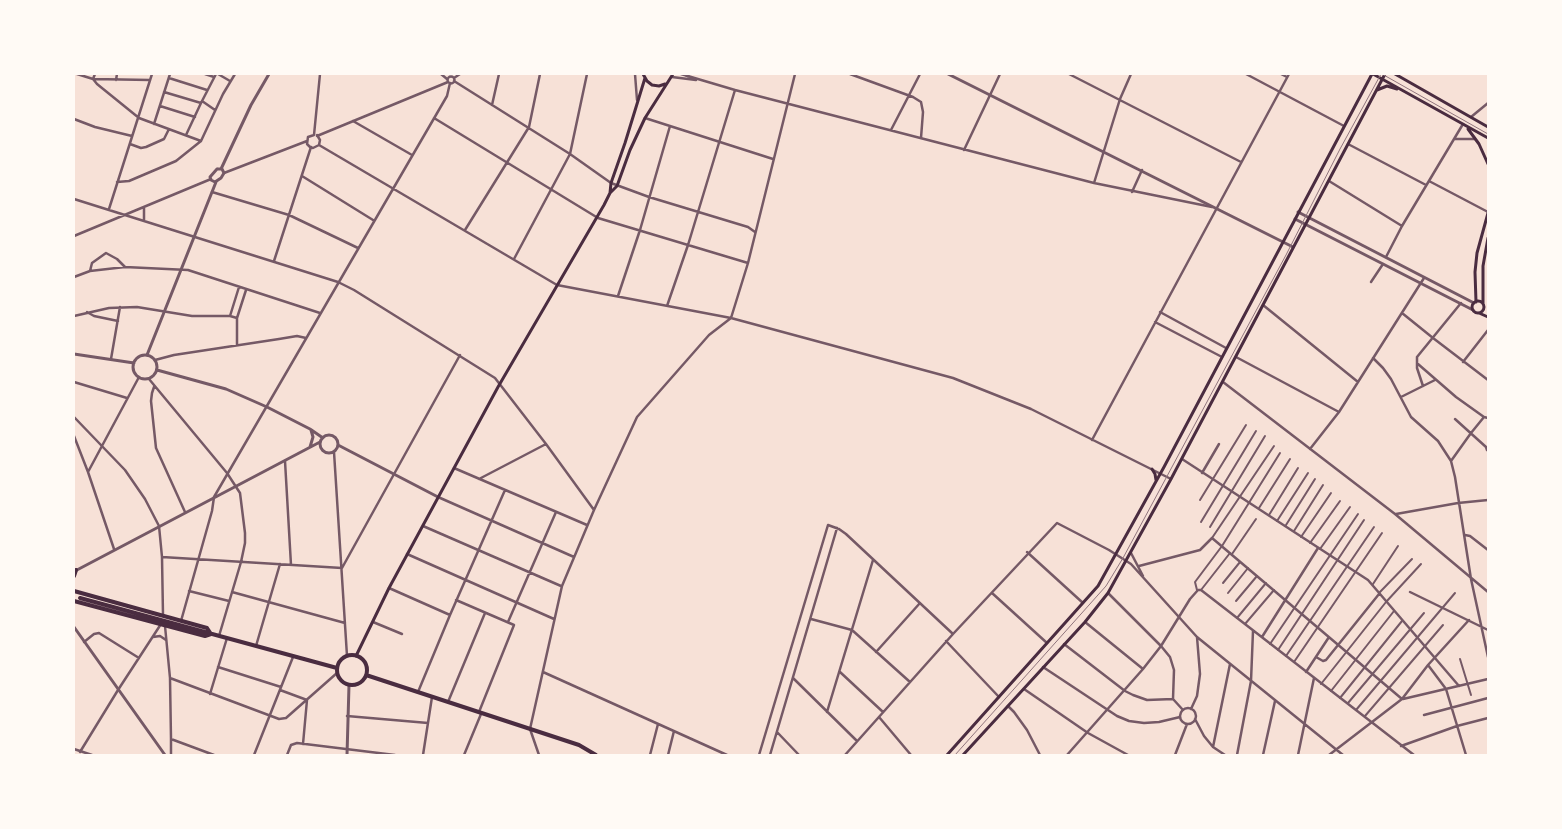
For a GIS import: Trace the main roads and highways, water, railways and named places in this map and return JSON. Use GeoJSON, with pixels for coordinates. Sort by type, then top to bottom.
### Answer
{"type":"FeatureCollection","features":[{"type":"Feature","properties":{"kind":"main road"},"geometry":{"type":"LineString","coordinates":[[946,755],[1098,586],[1160,474],[1373,74],[1488,138]]}},
{"type":"Feature","properties":{"kind":"main road"},"geometry":{"type":"LineString","coordinates":[[963,755],[1085,622],[1108,593],[1182,459],[1385,74]]}},
{"type":"Feature","properties":{"kind":"main road"},"geometry":{"type":"LineString","coordinates":[[1395,74],[1488,128]]}},
{"type":"Feature","properties":{"kind":"main road"},"geometry":{"type":"LineString","coordinates":[[356,656],[389,588],[500,383],[557,284],[598,218],[610,194],[617,186],[630,150],[645,118],[672,75]]}},
{"type":"Feature","properties":{"kind":"main road"},"geometry":{"type":"LineString","coordinates":[[644,76],[649,83],[655,86],[668,82]]}},
{"type":"Feature","properties":{"kind":"main road"},"geometry":{"type":"LineString","coordinates":[[610,194],[611,184],[638,101],[644,76]]}},
{"type":"Feature","properties":{"kind":"main road"},"geometry":{"type":"LineString","coordinates":[[1376,90],[1388,86],[1404,92]]}},
{"type":"Feature","properties":{"kind":"main road"},"geometry":{"type":"LineString","coordinates":[[1464,125],[1475,139],[1488,164]]}},
{"type":"Feature","properties":{"kind":"main road"},"geometry":{"type":"LineString","coordinates":[[1488,213],[1477,253],[1475,302],[1472,306],[1473,310],[1488,317]]}},
{"type":"Feature","properties":{"kind":"main road"},"geometry":{"type":"LineString","coordinates":[[1478,313],[1483,310],[1482,266],[1488,238]]}},
{"type":"Feature","properties":{"kind":"main road"},"geometry":{"type":"LineString","coordinates":[[1475,302],[1479,301],[1488,309]]}},
{"type":"Feature","properties":{"kind":"main road"},"geometry":{"type":"LineString","coordinates":[[1152,469],[1156,480]]}},
{"type":"Feature","properties":{"kind":"main road"},"geometry":{"type":"LineString","coordinates":[[74,576],[75,571]]}},
{"type":"Feature","properties":{"kind":"main road"},"geometry":{"type":"LineString","coordinates":[[74,585],[75,591],[207,628],[211,634]]}},
{"type":"Feature","properties":{"kind":"main road"},"geometry":{"type":"LineString","coordinates":[[80,598],[337,668]]}},
{"type":"Feature","properties":{"kind":"main road"},"geometry":{"type":"LineString","coordinates":[[74,601],[205,636],[211,634]]}},
{"type":"Feature","properties":{"kind":"main road"},"geometry":{"type":"LineString","coordinates":[[347,656],[356,656],[365,664],[366,675],[359,683],[349,684],[342,680],[337,668],[340,661],[347,656]]}},
{"type":"Feature","properties":{"kind":"main road"},"geometry":{"type":"LineString","coordinates":[[366,675],[579,745],[596,755]]}},
{"type":"Feature","properties":{"kind":"tram line"},"geometry":{"type":"LineString","coordinates":[[955,755],[1106,586],[1123,558],[1286,255],[1381,74]]}},
{"type":"Feature","properties":{"kind":"tram line"},"geometry":{"type":"LineString","coordinates":[[1382,74],[1488,134]]}}]}
